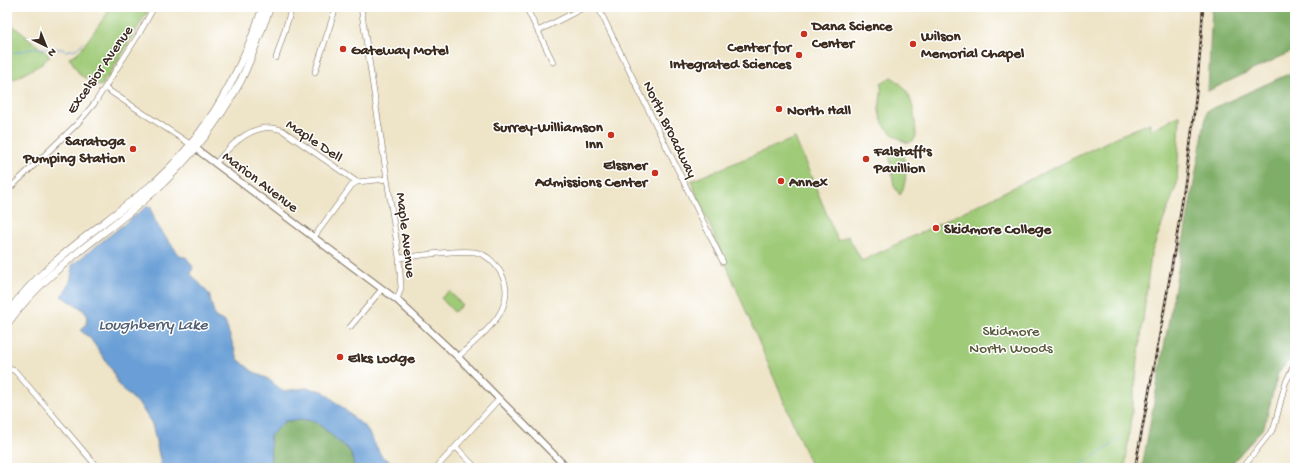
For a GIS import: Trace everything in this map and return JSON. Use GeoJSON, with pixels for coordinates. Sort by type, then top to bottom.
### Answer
{"type":"FeatureCollection","features":[{"type":"Feature","properties":{"kind":"highway"},"geometry":{"type":"LineString","coordinates":[[7,324],[23,303],[51,274],[151,194],[192,146],[210,120],[226,92],[252,38],[263,7]]}},
{"type":"Feature","properties":{"kind":"highway"},"geometry":{"type":"LineString","coordinates":[[7,314],[23,293],[47,269],[151,186],[192,146],[207,134],[241,79],[270,7]]}},
{"type":"Feature","properties":{"kind":"main road","name":"Marion Avenue"},"geometry":{"type":"LineString","coordinates":[[192,146],[397,300]]}},
{"type":"Feature","properties":{"kind":"main road","name":"Maple Avenue"},"geometry":{"type":"LineString","coordinates":[[397,300],[458,357],[567,468]]}},
{"type":"Feature","properties":{"kind":"street","name":"Excelsior Avenue"},"geometry":{"type":"LineString","coordinates":[[7,191],[78,123],[105,88],[154,7]]}},
{"type":"Feature","properties":{"kind":"street"},"geometry":{"type":"LineString","coordinates":[[276,58],[292,7]]}},
{"type":"Feature","properties":{"kind":"street"},"geometry":{"type":"LineString","coordinates":[[315,72],[336,7]]}},
{"type":"Feature","properties":{"kind":"street","name":"Maple Avenue"},"geometry":{"type":"LineString","coordinates":[[361,7],[399,258],[401,288],[397,300]]}},
{"type":"Feature","properties":{"kind":"street"},"geometry":{"type":"LineString","coordinates":[[526,7],[553,62]]}},
{"type":"Feature","properties":{"kind":"street"},"geometry":{"type":"LineString","coordinates":[[538,31],[585,7]]}},
{"type":"Feature","properties":{"kind":"street","name":"North Broadway"},"geometry":{"type":"LineString","coordinates":[[598,7],[722,262]]}},
{"type":"Feature","properties":{"kind":"street","name":"Marion Avenue"},"geometry":{"type":"LineString","coordinates":[[105,88],[192,146]]}},
{"type":"Feature","properties":{"kind":"street","name":"Maple Dell"},"geometry":{"type":"LineString","coordinates":[[216,164],[238,139],[258,129],[274,127],[282,130],[356,182]]}},
{"type":"Feature","properties":{"kind":"street"},"geometry":{"type":"LineString","coordinates":[[314,237],[352,185],[356,182],[387,179]]}},
{"type":"Feature","properties":{"kind":"street"},"geometry":{"type":"LineString","coordinates":[[399,258],[474,252],[489,258],[498,267],[503,277],[506,291],[502,311],[492,324],[458,357]]}},
{"type":"Feature","properties":{"kind":"street"},"geometry":{"type":"LineString","coordinates":[[350,327],[382,289]]}},
{"type":"Feature","properties":{"kind":"street"},"geometry":{"type":"LineString","coordinates":[[1242,468],[1274,428],[1285,384],[1295,363]]}},
{"type":"Feature","properties":{"kind":"street"},"geometry":{"type":"LineString","coordinates":[[7,368],[12,368],[20,376],[98,468]]}},
{"type":"Feature","properties":{"kind":"street"},"geometry":{"type":"LineString","coordinates":[[436,468],[499,399]]}},
{"type":"Feature","properties":{"kind":"street"},"geometry":{"type":"LineString","coordinates":[[456,447],[476,468]]}},
{"type":"Feature","properties":{"kind":"green space"},"geometry":{"type":"Polygon","coordinates":[[[112,7],[150,7],[107,79],[105,78],[103,85],[99,86],[80,75],[69,57],[76,54],[82,48],[112,7]]]}},
{"type":"Feature","properties":{"kind":"green space"},"geometry":{"type":"Polygon","coordinates":[[[1212,7],[1295,7],[1295,50],[1208,91],[1212,7]]]}},
{"type":"Feature","properties":{"kind":"green space"},"geometry":{"type":"Polygon","coordinates":[[[7,21],[50,56],[42,64],[7,83],[7,21]]]}},
{"type":"Feature","properties":{"kind":"green space"},"geometry":{"type":"Polygon","coordinates":[[[1295,71],[1295,354],[1278,373],[1264,427],[1228,468],[1142,468],[1207,111],[1295,71]]]}},
{"type":"Feature","properties":{"kind":"green space"},"geometry":{"type":"Polygon","coordinates":[[[891,77],[904,88],[911,102],[915,119],[916,136],[914,140],[908,143],[898,138],[889,130],[880,115],[881,83],[891,77]]]}},
{"type":"Feature","properties":{"kind":"green space","name":"Skidmore North Woods"},"geometry":{"type":"Polygon","coordinates":[[[1180,115],[1177,184],[1151,254],[1125,468],[812,468],[691,181],[795,138],[838,241],[848,236],[862,261],[1121,135],[1150,123],[1150,130],[1180,115]]]}},
{"type":"Feature","properties":{"kind":"green space"},"geometry":{"type":"Polygon","coordinates":[[[888,147],[903,156],[906,171],[905,181],[900,195],[894,186],[888,147]]]}},
{"type":"Feature","properties":{"kind":"green space"},"geometry":{"type":"Polygon","coordinates":[[[449,291],[462,305],[454,312],[441,298],[449,291]]]}},
{"type":"Feature","properties":{"kind":"green space"},"geometry":{"type":"Polygon","coordinates":[[[310,420],[316,422],[350,451],[355,468],[271,468],[270,436],[285,421],[310,420]]]}},
{"type":"Feature","properties":{"kind":"water","name":"Loughberry Lake"},"geometry":{"type":"Polygon","coordinates":[[[146,207],[151,207],[152,214],[163,234],[181,257],[186,257],[193,267],[191,274],[209,294],[215,317],[225,322],[238,359],[252,371],[268,379],[283,391],[306,388],[323,391],[366,428],[382,457],[391,462],[391,468],[355,468],[350,451],[316,422],[310,420],[285,421],[270,436],[271,468],[162,468],[152,424],[140,405],[119,386],[112,370],[90,338],[81,331],[86,324],[87,315],[81,308],[61,296],[67,289],[70,282],[72,265],[146,207]]]}},
{"type":"Feature","properties":{"kind":"waterway"},"geometry":{"type":"LineString","coordinates":[[7,53],[36,48],[62,49],[65,51],[76,49],[83,43]]}},
{"type":"Feature","properties":{"kind":"waterway"},"geometry":{"type":"LineString","coordinates":[[1076,468],[1109,447],[1114,441],[1121,439]]}},
{"type":"Feature","properties":{"kind":"railway"},"geometry":{"type":"LineString","coordinates":[[1135,468],[1167,296],[1185,181],[1193,123],[1203,7]]}},
{"type":"Feature","properties":{"kind":"place","name":"Dana Science Center"},"geometry":{"type":"Point","coordinates":[804,34]}},
{"type":"Feature","properties":{"kind":"place","name":"Wilson Memorial Chapel"},"geometry":{"type":"Point","coordinates":[913,44]}},
{"type":"Feature","properties":{"kind":"place","name":"Gateway Motel"},"geometry":{"type":"Point","coordinates":[343,49]}},
{"type":"Feature","properties":{"kind":"place","name":"Center for Integrated Sciences"},"geometry":{"type":"Point","coordinates":[799,55]}},
{"type":"Feature","properties":{"kind":"place","name":"North Hall"},"geometry":{"type":"Point","coordinates":[779,109]}},
{"type":"Feature","properties":{"kind":"place","name":"Surrey-Williamson Inn"},"geometry":{"type":"Point","coordinates":[611,135]}},
{"type":"Feature","properties":{"kind":"place","name":"Saratoga Pumping Station"},"geometry":{"type":"Point","coordinates":[133,149]}},
{"type":"Feature","properties":{"kind":"place","name":"Falstaff's Pavillion"},"geometry":{"type":"Point","coordinates":[866,159]}},
{"type":"Feature","properties":{"kind":"place","name":"Elssner Admissions Center"},"geometry":{"type":"Point","coordinates":[655,173]}},
{"type":"Feature","properties":{"kind":"place","name":"Annex"},"geometry":{"type":"Point","coordinates":[781,181]}},
{"type":"Feature","properties":{"kind":"place","name":"Skidmore College"},"geometry":{"type":"Point","coordinates":[936,228]}},
{"type":"Feature","properties":{"kind":"place","name":"Elks Lodge"},"geometry":{"type":"Point","coordinates":[340,357]}}]}
